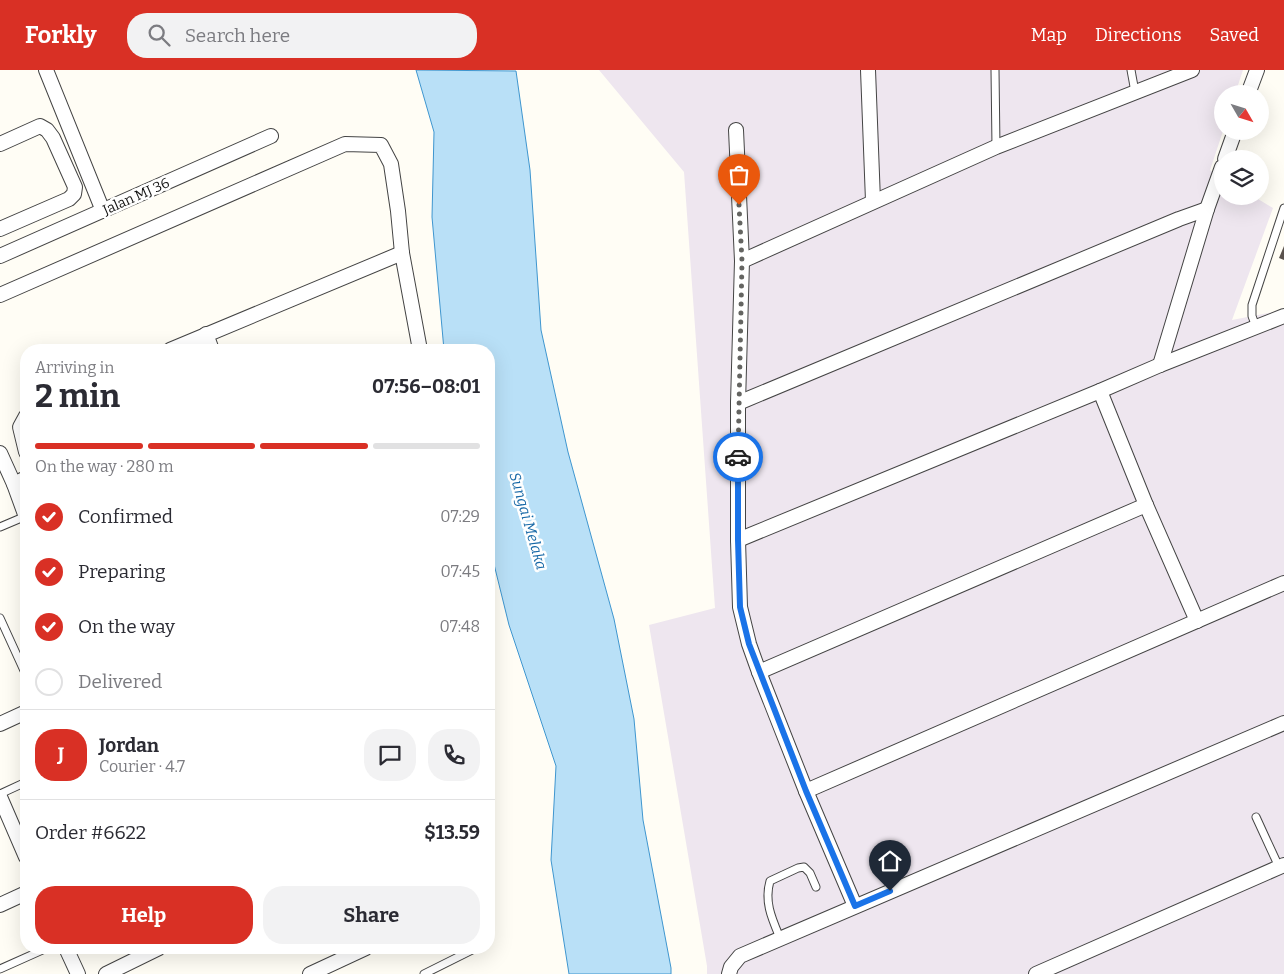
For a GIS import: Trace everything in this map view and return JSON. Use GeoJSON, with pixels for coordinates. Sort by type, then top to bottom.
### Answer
{"type":"FeatureCollection","features":[{"type":"Feature","properties":{"kind":"street"},"geometry":{"type":"LineString","coordinates":[[46,70],[103,211]]}},
{"type":"Feature","properties":{"kind":"street"},"geometry":{"type":"LineString","coordinates":[[868,70],[873,201]]}},
{"type":"Feature","properties":{"kind":"street"},"geometry":{"type":"LineString","coordinates":[[742,261],[996,147],[1192,70]]}},
{"type":"Feature","properties":{"kind":"street"},"geometry":{"type":"LineString","coordinates":[[1251,85],[1257,70]]}},
{"type":"Feature","properties":{"kind":"street"},"geometry":{"type":"LineString","coordinates":[[0,144],[40,126],[47,130],[53,138],[76,187],[74,194],[69,199],[0,229]]}},
{"type":"Feature","properties":{"kind":"street"},"geometry":{"type":"LineString","coordinates":[[736,130],[742,261],[738,403],[740,607],[749,644],[759,672],[806,791],[855,906]]}},
{"type":"Feature","properties":{"kind":"street","name":"Jalan MJ 36"},"geometry":{"type":"LineString","coordinates":[[0,256],[271,136]]}},
{"type":"Feature","properties":{"kind":"street"},"geometry":{"type":"LineString","coordinates":[[0,295],[345,144],[381,145],[391,164],[402,253],[419,344]]}},
{"type":"Feature","properties":{"kind":"street"},"geometry":{"type":"LineString","coordinates":[[1160,364],[1214,192]]}},
{"type":"Feature","properties":{"kind":"street"},"geometry":{"type":"LineString","coordinates":[[738,403],[1170,223],[1208,210]]}},
{"type":"Feature","properties":{"kind":"street"},"geometry":{"type":"LineString","coordinates":[[184,344],[402,253]]}},
{"type":"Feature","properties":{"kind":"street"},"geometry":{"type":"LineString","coordinates":[[738,540],[1100,391],[1160,364],[1284,316]]}},
{"type":"Feature","properties":{"kind":"street"},"geometry":{"type":"LineString","coordinates":[[206,334],[210,344]]}},
{"type":"Feature","properties":{"kind":"street"},"geometry":{"type":"LineString","coordinates":[[1100,391],[1146,505],[1197,621]]}},
{"type":"Feature","properties":{"kind":"street"},"geometry":{"type":"LineString","coordinates":[[0,454],[20,481]]}},
{"type":"Feature","properties":{"kind":"street"},"geometry":{"type":"LineString","coordinates":[[759,672],[1146,505]]}},
{"type":"Feature","properties":{"kind":"street"},"geometry":{"type":"LineString","coordinates":[[806,791],[1284,583]]}},
{"type":"Feature","properties":{"kind":"street"},"geometry":{"type":"LineString","coordinates":[[0,724],[20,715]]}},
{"type":"Feature","properties":{"kind":"street"},"geometry":{"type":"LineString","coordinates":[[729,974],[731,967],[740,956],[1284,723]]}},
{"type":"Feature","properties":{"kind":"street"},"geometry":{"type":"LineString","coordinates":[[0,796],[20,843]]}},
{"type":"Feature","properties":{"kind":"street"},"geometry":{"type":"LineString","coordinates":[[1036,974],[1282,866]]}},
{"type":"Feature","properties":{"kind":"street"},"geometry":{"type":"LineString","coordinates":[[0,905],[20,896]]}},
{"type":"Feature","properties":{"kind":"street"},"geometry":{"type":"LineString","coordinates":[[69,954],[78,974]]}},
{"type":"Feature","properties":{"kind":"street"},"geometry":{"type":"LineString","coordinates":[[106,974],[147,954]]}},
{"type":"Feature","properties":{"kind":"street"},"geometry":{"type":"LineString","coordinates":[[310,974],[353,954]]}},
{"type":"Feature","properties":{"kind":"lane"},"geometry":{"type":"LineString","coordinates":[[995,70],[996,147]]}},
{"type":"Feature","properties":{"kind":"lane"},"geometry":{"type":"LineString","coordinates":[[1131,70],[1135,92]]}},
{"type":"Feature","properties":{"kind":"lane"},"geometry":{"type":"LineString","coordinates":[[1256,327],[1252,316],[1252,305],[1284,208]]}},
{"type":"Feature","properties":{"kind":"lane"},"geometry":{"type":"LineString","coordinates":[[0,527],[20,519]]}},
{"type":"Feature","properties":{"kind":"lane"},"geometry":{"type":"LineString","coordinates":[[0,618],[20,662]]}},
{"type":"Feature","properties":{"kind":"lane"},"geometry":{"type":"LineString","coordinates":[[0,796],[20,785]]}},
{"type":"Feature","properties":{"kind":"lane"},"geometry":{"type":"LineString","coordinates":[[1256,817],[1282,866]]}},
{"type":"Feature","properties":{"kind":"lane"},"geometry":{"type":"LineString","coordinates":[[780,938],[769,913],[770,881],[798,868],[804,868],[810,873],[816,887]]}},
{"type":"Feature","properties":{"kind":"lane"},"geometry":{"type":"LineString","coordinates":[[0,970],[34,954]]}},
{"type":"Feature","properties":{"kind":"lane"},"geometry":{"type":"LineString","coordinates":[[424,974],[464,954]]}},
{"type":"Feature","properties":{"kind":"shaded area"},"geometry":{"type":"Polygon","coordinates":[[[599,70],[1243,70],[1238,85],[1214,85],[1214,140],[1220,140],[1217,150],[1214,150],[1214,158],[1210,170],[1214,173],[1214,205],[1268,205],[1273,208],[1232,320],[1284,310],[1284,974],[707,974],[649,625],[715,608],[684,172],[599,70]]]}},
{"type":"Feature","properties":{"kind":"water","name":"Sungai Melaka"},"geometry":{"type":"Polygon","coordinates":[[[416,70],[516,71],[530,170],[541,330],[568,452],[614,619],[634,719],[643,820],[671,974],[569,974],[551,860],[556,766],[509,625],[495,568],[495,344],[443,344],[432,217],[434,132],[416,70]]]}},
{"type":"Feature","properties":{"kind":"building"},"geometry":{"type":"Polygon","coordinates":[[[1284,246],[1284,260],[1279,258],[1284,246]]]}},
{"type":"Feature","properties":{"kind":"way so far"},"geometry":{"type":"LineString","coordinates":[[738,457],[742,261],[739,205]]}},
{"type":"Feature","properties":{"kind":"route"},"geometry":{"type":"LineString","coordinates":[[738,457],[740,607],[749,644],[806,791],[855,906],[890,891]]}}]}
